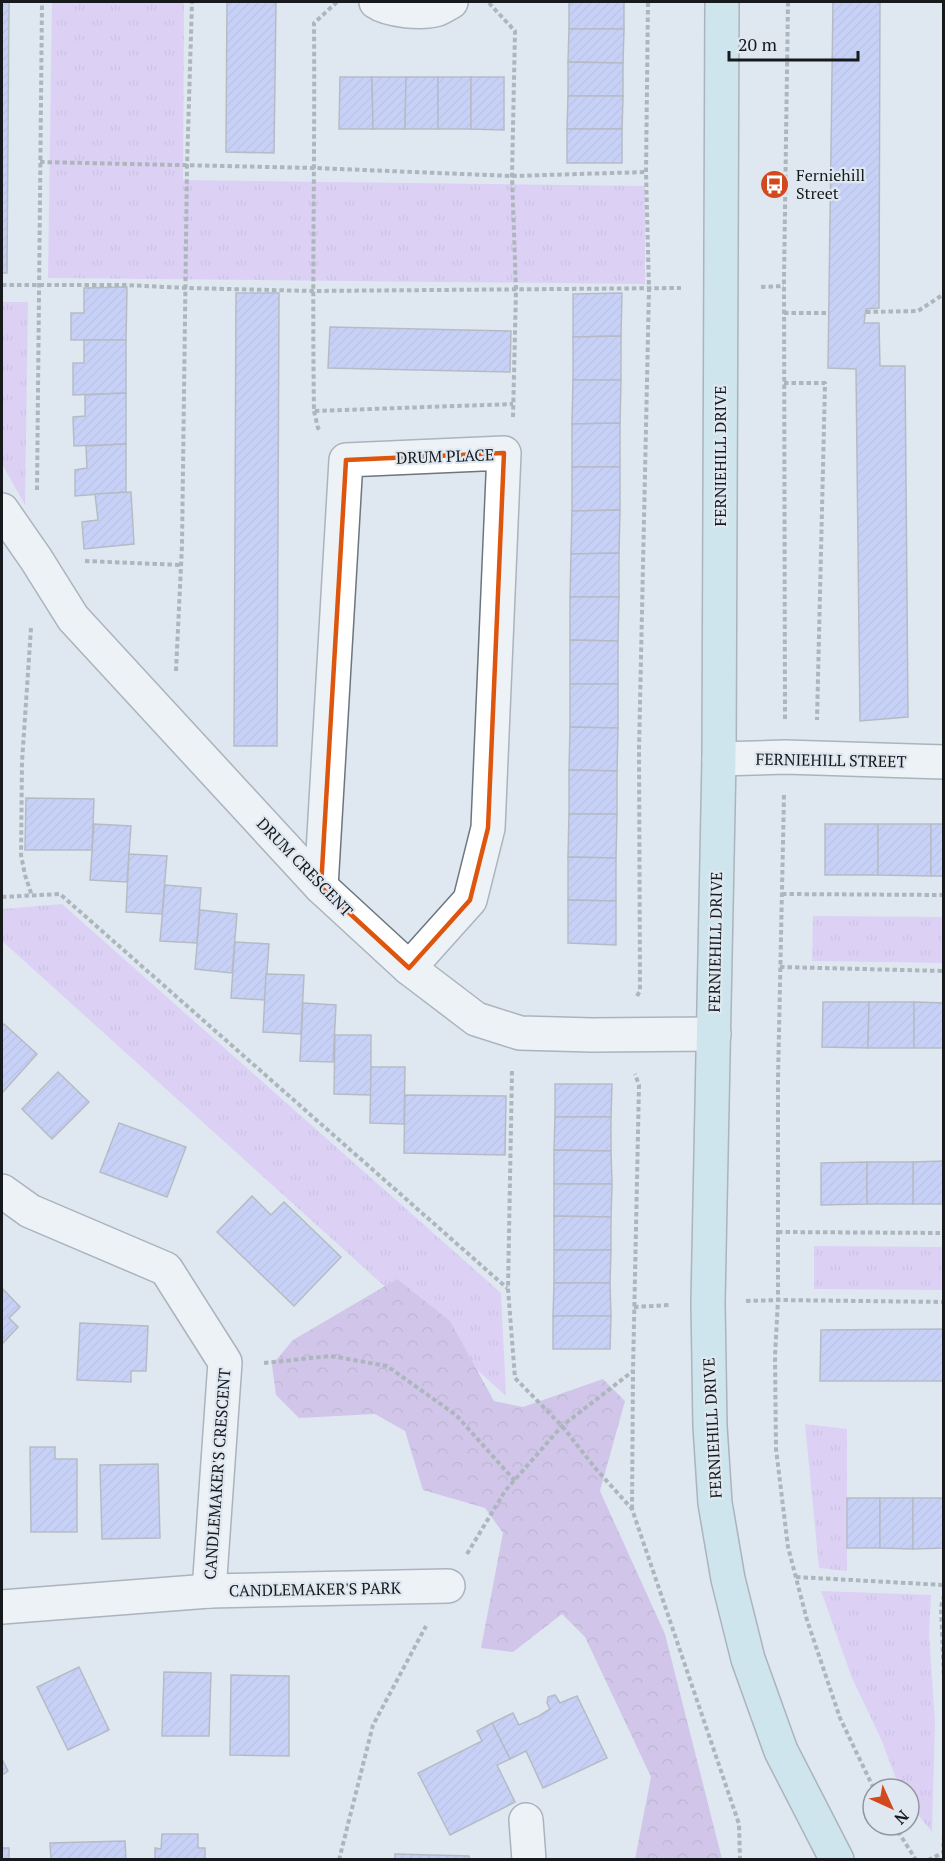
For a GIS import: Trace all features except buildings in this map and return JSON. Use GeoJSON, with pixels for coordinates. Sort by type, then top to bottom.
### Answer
{"type":"FeatureCollection","features":[{"type":"Feature","properties":{"kind":"main road","name":"FERNIEHILL DRIVE"},"geometry":{"type":"LineString","coordinates":[[722,2],[719,759],[708,1303],[710,1426],[715,1503],[728,1579],[748,1659],[781,1750],[837,1860]]}},
{"type":"Feature","properties":{"kind":"street"},"geometry":{"type":"LineString","coordinates":[[376,2],[410,12],[437,9],[451,2]]}},
{"type":"Feature","properties":{"kind":"street","name":"DRUM PLACE"},"geometry":{"type":"LineString","coordinates":[[321,887],[346,460],[504,453],[488,828],[470,900],[409,968]]}},
{"type":"Feature","properties":{"kind":"street","name":"DRUM CRESCENT"},"geometry":{"type":"LineString","coordinates":[[2,510],[73,618],[321,887],[409,968],[476,1019],[520,1033],[714,1034]]}},
{"type":"Feature","properties":{"kind":"street","name":"FERNIEHILL STREET"},"geometry":{"type":"LineString","coordinates":[[719,759],[801,758],[944,762]]}},
{"type":"Feature","properties":{"kind":"street","name":"CANDLEMAKER'S CRESCENT"},"geometry":{"type":"LineString","coordinates":[[2,1191],[30,1212],[166,1269],[225,1362],[209,1591]]}},
{"type":"Feature","properties":{"kind":"street","name":"CANDLEMAKER'S PARK"},"geometry":{"type":"LineString","coordinates":[[2,1607],[209,1591],[448,1586]]}},
{"type":"Feature","properties":{"kind":"street"},"geometry":{"type":"LineString","coordinates":[[526,1820],[529,1860]]}},
{"type":"Feature","properties":{"kind":"path"},"geometry":{"type":"LineString","coordinates":[[37,500],[42,2]]}},
{"type":"Feature","properties":{"kind":"path"},"geometry":{"type":"LineString","coordinates":[[166,718],[176,676],[181,565],[192,2]]}},
{"type":"Feature","properties":{"kind":"path"},"geometry":{"type":"LineString","coordinates":[[337,2],[314,23],[315,168],[312,291],[314,411],[513,404]]}},
{"type":"Feature","properties":{"kind":"path"},"geometry":{"type":"LineString","coordinates":[[488,2],[515,31],[513,176],[516,290],[512,444],[504,453]]}},
{"type":"Feature","properties":{"kind":"path"},"geometry":{"type":"LineString","coordinates":[[648,2],[646,172],[649,289],[639,750],[640,991],[619,1035],[639,1084],[632,1509],[739,1824],[740,1860]]}},
{"type":"Feature","properties":{"kind":"path"},"geometry":{"type":"LineString","coordinates":[[788,2],[784,383],[801,758]]}},
{"type":"Feature","properties":{"kind":"path"},"geometry":{"type":"LineString","coordinates":[[40,162],[315,168],[513,176],[646,172]]}},
{"type":"Feature","properties":{"kind":"path"},"geometry":{"type":"LineString","coordinates":[[2,285],[125,285],[312,291],[784,286]]}},
{"type":"Feature","properties":{"kind":"path"},"geometry":{"type":"LineString","coordinates":[[866,312],[918,311],[944,294]]}},
{"type":"Feature","properties":{"kind":"path"},"geometry":{"type":"LineString","coordinates":[[784,313],[828,313]]}},
{"type":"Feature","properties":{"kind":"path"},"geometry":{"type":"LineString","coordinates":[[784,383],[825,383],[801,758],[782,894],[778,1300],[775,1356],[776,1449],[788,1547],[807,1620],[840,1718],[868,1777]]}},
{"type":"Feature","properties":{"kind":"path"},"geometry":{"type":"LineString","coordinates":[[36,559],[181,565]]}},
{"type":"Feature","properties":{"kind":"path"},"geometry":{"type":"LineString","coordinates":[[32,619],[22,762],[21,855],[32,896]]}},
{"type":"Feature","properties":{"kind":"path"},"geometry":{"type":"LineString","coordinates":[[2,897],[60,894],[508,1288]]}},
{"type":"Feature","properties":{"kind":"path"},"geometry":{"type":"LineString","coordinates":[[782,894],[944,895]]}},
{"type":"Feature","properties":{"kind":"path"},"geometry":{"type":"LineString","coordinates":[[780,967],[944,971]]}},
{"type":"Feature","properties":{"kind":"path"},"geometry":{"type":"LineString","coordinates":[[520,1033],[512,1061],[508,1288],[515,1377],[562,1426],[632,1509]]}},
{"type":"Feature","properties":{"kind":"path"},"geometry":{"type":"LineString","coordinates":[[778,1232],[944,1233]]}},
{"type":"Feature","properties":{"kind":"path"},"geometry":{"type":"LineString","coordinates":[[778,1300],[944,1302]]}},
{"type":"Feature","properties":{"kind":"path"},"geometry":{"type":"LineString","coordinates":[[225,1362],[270,1364],[330,1356],[387,1366],[456,1415],[515,1480]]}},
{"type":"Feature","properties":{"kind":"path"},"geometry":{"type":"LineString","coordinates":[[796,1577],[944,1585]]}},
{"type":"Feature","properties":{"kind":"path"},"geometry":{"type":"LineString","coordinates":[[944,1595],[941,1607],[944,1680]]}},
{"type":"Feature","properties":{"kind":"path"},"geometry":{"type":"LineString","coordinates":[[928,1860],[943,1853],[944,1833]]}},
{"type":"Feature","properties":{"kind":"path"},"geometry":{"type":"LineString","coordinates":[[902,1837],[916,1860]]}},
{"type":"Feature","properties":{"kind":"highlighted area"},"geometry":{"type":"Polygon","coordinates":[[[504,453],[488,828],[470,900],[409,968],[321,887],[346,460],[504,453]]]}},
{"type":"Feature","properties":{"kind":"green space"},"geometry":{"type":"Polygon","coordinates":[[[52,2],[184,2],[183,180],[645,186],[645,284],[48,278],[52,2]]]}},
{"type":"Feature","properties":{"kind":"green space"},"geometry":{"type":"Polygon","coordinates":[[[2,302],[28,302],[25,505],[2,464],[2,302]]]}},
{"type":"Feature","properties":{"kind":"green space"},"geometry":{"type":"Polygon","coordinates":[[[62,904],[501,1293],[506,1396],[2,941],[2,909],[62,904]]]}},
{"type":"Feature","properties":{"kind":"green space"},"geometry":{"type":"Polygon","coordinates":[[[813,916],[943,917],[943,963],[812,961],[813,916]]]}},
{"type":"Feature","properties":{"kind":"green space"},"geometry":{"type":"Polygon","coordinates":[[[814,1246],[943,1247],[943,1290],[814,1289],[814,1246]]]}},
{"type":"Feature","properties":{"kind":"green space"},"geometry":{"type":"Polygon","coordinates":[[[397,1279],[450,1321],[494,1401],[523,1407],[603,1379],[625,1401],[600,1491],[665,1634],[722,1859],[635,1859],[651,1777],[585,1637],[562,1614],[513,1652],[481,1648],[503,1533],[485,1508],[423,1490],[405,1431],[375,1414],[299,1418],[276,1395],[272,1365],[293,1340],[397,1279]]]}},
{"type":"Feature","properties":{"kind":"green space"},"geometry":{"type":"Polygon","coordinates":[[[805,1424],[847,1429],[847,1571],[819,1568],[805,1424]]]}},
{"type":"Feature","properties":{"kind":"green space"},"geometry":{"type":"Polygon","coordinates":[[[821,1591],[931,1595],[929,1634],[935,1723],[932,1832],[921,1819],[921,1777],[895,1777],[881,1739],[852,1678],[821,1591]]]}},
{"type":"Feature","properties":{"kind":"place","name":"Ferniehill Street"},"geometry":{"type":"Point","coordinates":[775,184]}}]}
